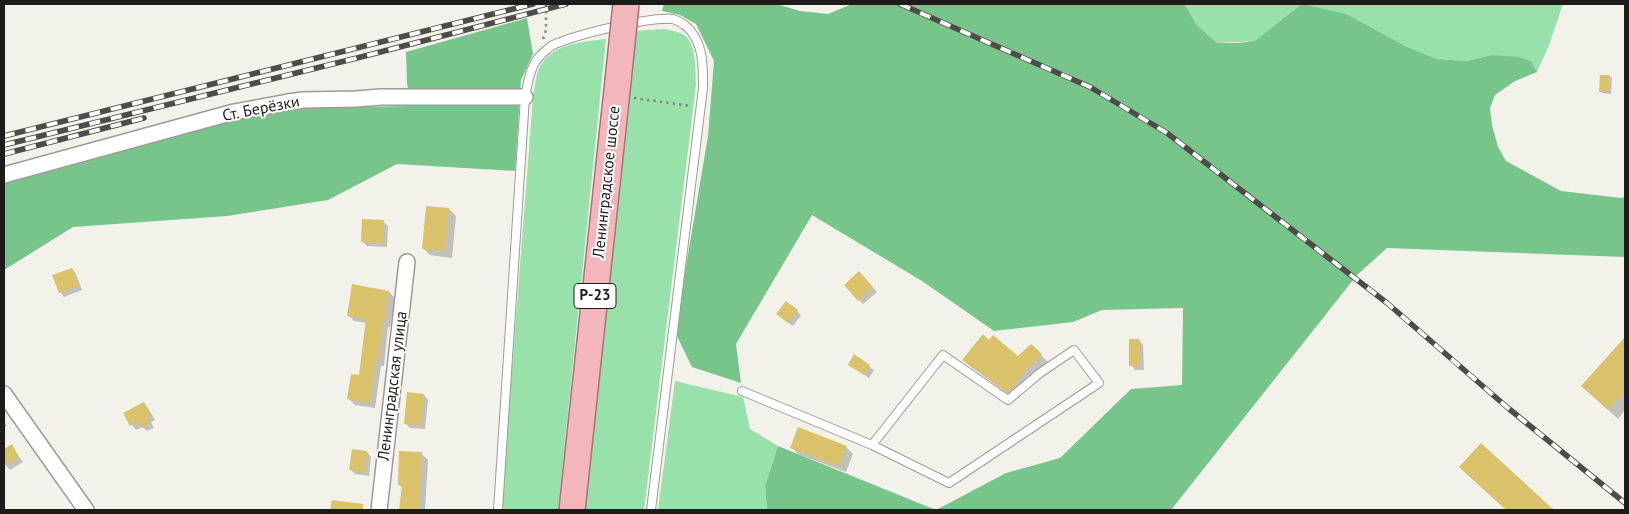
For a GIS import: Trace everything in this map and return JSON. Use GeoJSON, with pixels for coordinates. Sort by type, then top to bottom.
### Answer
{"type":"FeatureCollection","features":[{"type":"Feature","properties":{"kind":"highway","name":"Ленинградское шоссе"},"geometry":{"type":"LineString","coordinates":[[572,510],[626,90],[626,4]]}},
{"type":"Feature","properties":{"kind":"street","name":"Ст. Берёзки"},"geometry":{"type":"LineString","coordinates":[[4,175],[234,112],[288,102],[381,97],[525,97]]}},
{"type":"Feature","properties":{"kind":"street","name":"Ленинградская улица"},"geometry":{"type":"LineString","coordinates":[[379,510],[407,262]]}},
{"type":"Feature","properties":{"kind":"street"},"geometry":{"type":"LineString","coordinates":[[4,394],[86,510]]}},
{"type":"Feature","properties":{"kind":"lane"},"geometry":{"type":"LineString","coordinates":[[498,510],[525,97],[532,70],[540,56],[551,46],[639,22],[675,19],[687,26],[701,50],[704,66],[701,107],[651,510]]}},
{"type":"Feature","properties":{"kind":"lane"},"geometry":{"type":"LineString","coordinates":[[742,391],[872,446],[949,483],[1099,383],[1074,350],[1040,373],[1008,400],[942,355],[872,446]]}},
{"type":"Feature","properties":{"kind":"path"},"geometry":{"type":"LineString","coordinates":[[540,56],[546,30],[546,4]]}},
{"type":"Feature","properties":{"kind":"path"},"geometry":{"type":"LineString","coordinates":[[626,90],[701,107]]}},
{"type":"Feature","properties":{"kind":"green space"},"geometry":{"type":"Polygon","coordinates":[[[664,4],[776,4],[800,11],[828,14],[852,4],[1185,4],[1196,24],[1217,43],[1237,43],[1255,41],[1302,4],[1346,14],[1405,46],[1437,59],[1467,61],[1491,55],[1518,57],[1531,61],[1537,72],[1515,81],[1495,95],[1490,108],[1498,147],[1506,161],[1561,191],[1625,197],[1625,257],[1387,248],[1357,275],[1171,510],[936,510],[1006,473],[1060,458],[1131,389],[1182,385],[1183,308],[1102,310],[1073,322],[994,331],[922,281],[812,215],[736,344],[741,383],[692,367],[675,332],[708,136],[714,61],[696,24],[680,15],[662,11],[664,4]]]}},
{"type":"Feature","properties":{"kind":"green space"},"geometry":{"type":"Polygon","coordinates":[[[1185,4],[1563,4],[1549,45],[1537,72],[1531,61],[1491,55],[1467,61],[1437,59],[1405,46],[1255,41],[1217,43],[1196,24],[1185,4]]]}},
{"type":"Feature","properties":{"kind":"green space"},"geometry":{"type":"Polygon","coordinates":[[[527,18],[533,54],[521,80],[515,171],[397,164],[328,200],[227,216],[73,227],[4,270],[4,184],[237,120],[303,108],[411,106],[407,83],[406,52],[527,18]]]}},
{"type":"Feature","properties":{"kind":"green space"},"geometry":{"type":"Polygon","coordinates":[[[664,29],[680,33],[690,42],[693,48],[696,85],[644,510],[584,510],[634,31],[664,29]]]}},
{"type":"Feature","properties":{"kind":"green space"},"geometry":{"type":"Polygon","coordinates":[[[606,39],[558,510],[501,510],[536,77],[541,64],[548,56],[565,46],[606,39]]]}},
{"type":"Feature","properties":{"kind":"green space"},"geometry":{"type":"Polygon","coordinates":[[[675,381],[743,397],[750,429],[778,446],[765,486],[767,510],[658,510],[675,381]]]}},
{"type":"Feature","properties":{"kind":"green space"},"geometry":{"type":"Polygon","coordinates":[[[778,446],[936,510],[767,510],[765,486],[778,446]]]}},
{"type":"Feature","properties":{"kind":"building"},"geometry":{"type":"Polygon","coordinates":[[[1600,75],[1610,75],[1609,92],[1599,92],[1600,75]]]}},
{"type":"Feature","properties":{"kind":"building"},"geometry":{"type":"Polygon","coordinates":[[[426,206],[449,208],[445,251],[422,249],[426,206]]]}},
{"type":"Feature","properties":{"kind":"building"},"geometry":{"type":"Polygon","coordinates":[[[362,219],[384,220],[383,243],[361,242],[362,219]]]}},
{"type":"Feature","properties":{"kind":"building"},"geometry":{"type":"Polygon","coordinates":[[[72,268],[79,286],[59,293],[52,275],[72,268]]]}},
{"type":"Feature","properties":{"kind":"building"},"geometry":{"type":"Polygon","coordinates":[[[859,271],[873,287],[858,301],[844,285],[859,271]]]}},
{"type":"Feature","properties":{"kind":"building"},"geometry":{"type":"Polygon","coordinates":[[[352,284],[389,291],[370,403],[347,399],[351,374],[359,375],[366,319],[347,316],[352,284]]]}},
{"type":"Feature","properties":{"kind":"building"},"geometry":{"type":"Polygon","coordinates":[[[786,301],[798,310],[788,323],[776,314],[786,301]]]}},
{"type":"Feature","properties":{"kind":"building"},"geometry":{"type":"Polygon","coordinates":[[[983,334],[989,340],[993,335],[1018,356],[1031,344],[1042,354],[1033,362],[1008,393],[962,360],[983,334]]]}},
{"type":"Feature","properties":{"kind":"building"},"geometry":{"type":"Polygon","coordinates":[[[1625,337],[1625,391],[1608,410],[1581,386],[1625,337]]]}},
{"type":"Feature","properties":{"kind":"building"},"geometry":{"type":"Polygon","coordinates":[[[1129,339],[1139,339],[1140,366],[1129,366],[1129,339]]]}},
{"type":"Feature","properties":{"kind":"building"},"geometry":{"type":"Polygon","coordinates":[[[854,354],[870,365],[864,375],[848,365],[854,354]]]}},
{"type":"Feature","properties":{"kind":"building"},"geometry":{"type":"Polygon","coordinates":[[[407,392],[424,394],[421,425],[404,424],[407,392]]]}},
{"type":"Feature","properties":{"kind":"building"},"geometry":{"type":"Polygon","coordinates":[[[144,402],[151,415],[147,417],[150,423],[141,428],[138,422],[130,426],[123,413],[144,402]]]}},
{"type":"Feature","properties":{"kind":"building"},"geometry":{"type":"Polygon","coordinates":[[[798,427],[847,446],[839,466],[790,448],[798,427]]]}},
{"type":"Feature","properties":{"kind":"building"},"geometry":{"type":"Polygon","coordinates":[[[1481,443],[1554,510],[1506,510],[1459,467],[1481,443]]]}},
{"type":"Feature","properties":{"kind":"building"},"geometry":{"type":"Polygon","coordinates":[[[12,444],[19,457],[4,466],[4,449],[12,444]]]}},
{"type":"Feature","properties":{"kind":"building"},"geometry":{"type":"Polygon","coordinates":[[[352,449],[367,451],[365,472],[349,470],[352,449]]]}},
{"type":"Feature","properties":{"kind":"building"},"geometry":{"type":"Polygon","coordinates":[[[399,451],[422,452],[419,510],[399,510],[402,485],[398,485],[399,451]]]}},
{"type":"Feature","properties":{"kind":"building"},"geometry":{"type":"Polygon","coordinates":[[[332,500],[363,504],[363,510],[330,510],[332,500]]]}},
{"type":"Feature","properties":{"kind":"railway"},"geometry":{"type":"LineString","coordinates":[[4,136],[533,4]]}},
{"type":"Feature","properties":{"kind":"railway"},"geometry":{"type":"LineString","coordinates":[[4,145],[357,58],[566,4]]}},
{"type":"Feature","properties":{"kind":"railway"},"geometry":{"type":"LineString","coordinates":[[900,4],[1090,87],[1167,133],[1387,303],[1508,408],[1625,503]]}},
{"type":"Feature","properties":{"kind":"railway"},"geometry":{"type":"LineString","coordinates":[[4,154],[144,118]]}}]}
